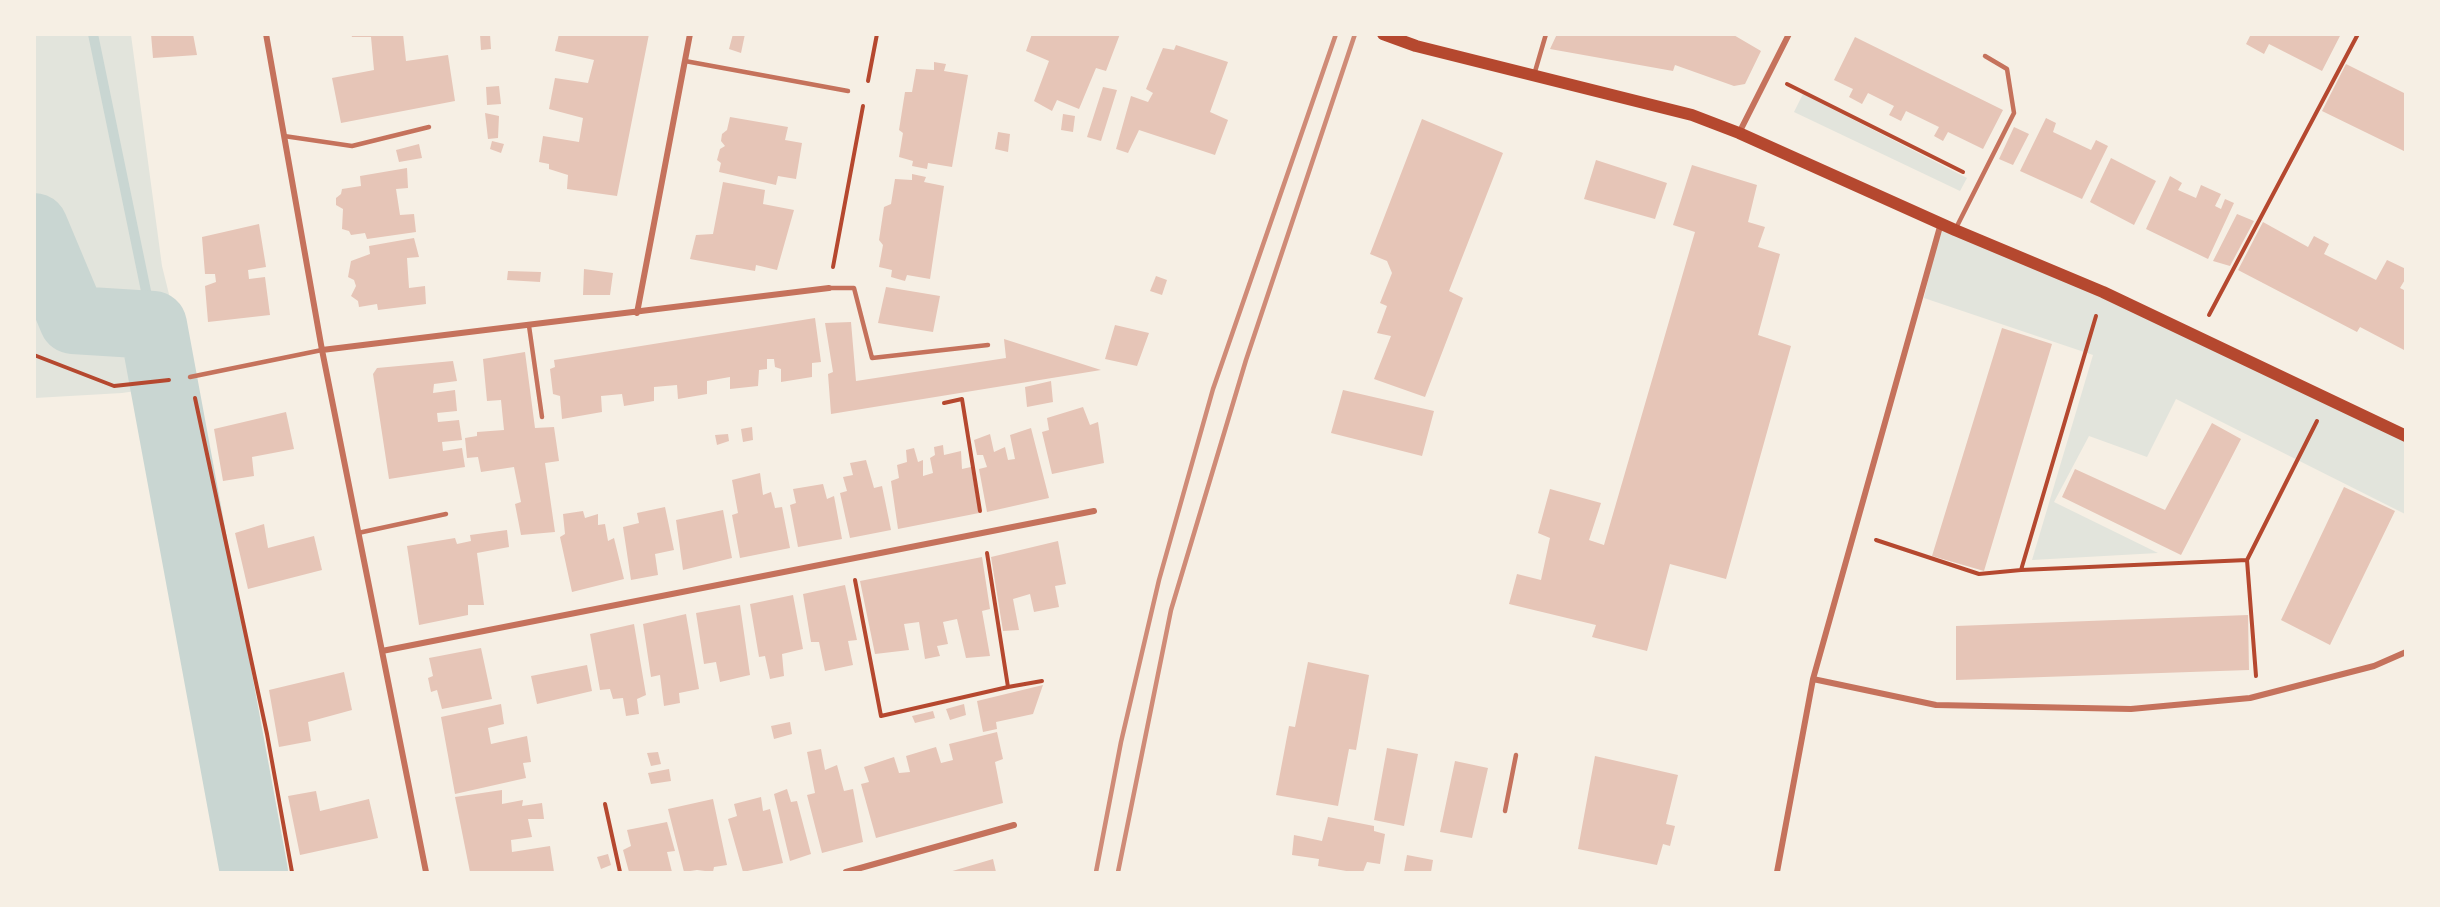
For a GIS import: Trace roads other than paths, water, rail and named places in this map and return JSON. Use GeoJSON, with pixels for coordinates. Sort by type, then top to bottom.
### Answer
{"type":"FeatureCollection","features":[{"type":"Feature","properties":{"kind":"main road"},"geometry":{"type":"LineString","coordinates":[[1383,34],[1533,76],[1692,115],[1738,133],[1955,230],[2103,292],[2406,436]]}},
{"type":"Feature","properties":{"kind":"street"},"geometry":{"type":"LineString","coordinates":[[266,34],[322,350],[426,873]]}},
{"type":"Feature","properties":{"kind":"street"},"geometry":{"type":"LineString","coordinates":[[637,313],[690,34]]}},
{"type":"Feature","properties":{"kind":"street"},"geometry":{"type":"LineString","coordinates":[[1738,133],[1789,34]]}},
{"type":"Feature","properties":{"kind":"street"},"geometry":{"type":"LineString","coordinates":[[1777,873],[1813,679],[1941,223]]}},
{"type":"Feature","properties":{"kind":"street"},"geometry":{"type":"LineString","coordinates":[[322,350],[829,288]]}},
{"type":"Feature","properties":{"kind":"street"},"geometry":{"type":"LineString","coordinates":[[382,651],[1094,511]]}},
{"type":"Feature","properties":{"kind":"street"},"geometry":{"type":"LineString","coordinates":[[1813,679],[1936,705],[2132,710],[2258,696],[2374,666],[2406,652]]}},
{"type":"Feature","properties":{"kind":"street"},"geometry":{"type":"LineString","coordinates":[[846,873],[1014,825]]}},
{"type":"Feature","properties":{"kind":"lane"},"geometry":{"type":"LineString","coordinates":[[1533,76],[1546,34]]}},
{"type":"Feature","properties":{"kind":"lane"},"geometry":{"type":"LineString","coordinates":[[1955,230],[2014,113],[2007,69],[1985,56]]}},
{"type":"Feature","properties":{"kind":"lane"},"geometry":{"type":"LineString","coordinates":[[685,60],[849,91]]}},
{"type":"Feature","properties":{"kind":"lane"},"geometry":{"type":"LineString","coordinates":[[284,136],[352,146],[429,127]]}},
{"type":"Feature","properties":{"kind":"lane"},"geometry":{"type":"LineString","coordinates":[[829,288],[854,288],[872,358],[988,345]]}},
{"type":"Feature","properties":{"kind":"lane"},"geometry":{"type":"LineString","coordinates":[[529,326],[542,417]]}},
{"type":"Feature","properties":{"kind":"lane"},"geometry":{"type":"LineString","coordinates":[[190,377],[322,350]]}},
{"type":"Feature","properties":{"kind":"lane"},"geometry":{"type":"LineString","coordinates":[[358,533],[446,514]]}},
{"type":"Feature","properties":{"kind":"lane"},"geometry":{"type":"LineString","coordinates":[[1505,811],[1516,756]]}},
{"type":"Feature","properties":{"kind":"waterway"},"geometry":{"type":"LineString","coordinates":[[93,34],[153,325]]}},
{"type":"Feature","properties":{"kind":"waterway"},"geometry":{"type":"LineString","coordinates":[[34,227],[73,320],[153,325],[254,872]]}},
{"type":"Feature","properties":{"kind":"railway"},"geometry":{"type":"LineString","coordinates":[[1096,872],[1121,742],[1159,580],[1213,389],[1336,34]]}},
{"type":"Feature","properties":{"kind":"railway"},"geometry":{"type":"LineString","coordinates":[[1118,872],[1171,610],[1246,360],[1355,34]]}}]}
